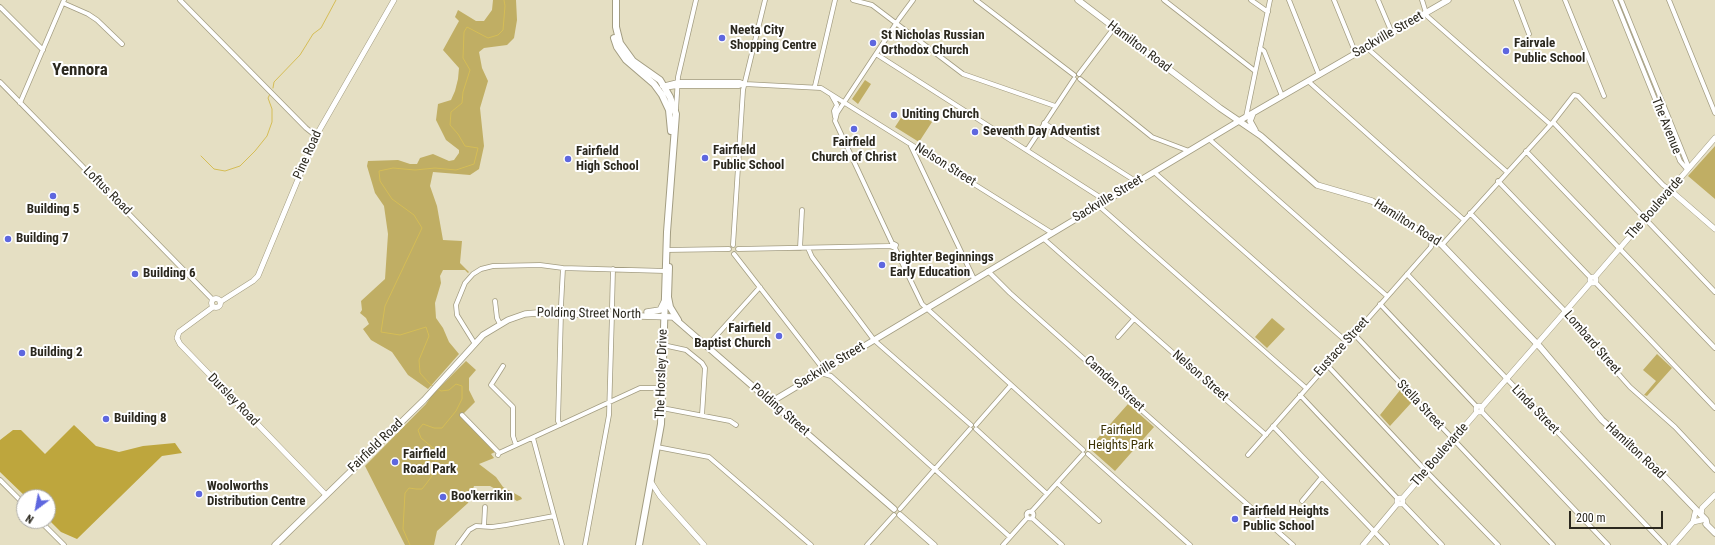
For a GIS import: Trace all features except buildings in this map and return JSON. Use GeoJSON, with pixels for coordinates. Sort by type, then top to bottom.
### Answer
{"type":"FeatureCollection","features":[{"type":"Feature","properties":{"kind":"main road","name":"The Horsley Drive"},"geometry":{"type":"LineString","coordinates":[[612,0],[612,26],[617,47],[626,60],[662,87],[667,104],[671,124],[667,194],[669,200]]}},
{"type":"Feature","properties":{"kind":"main road","name":"The Horsley Drive"},"geometry":{"type":"LineString","coordinates":[[616,0],[617,35],[625,51],[633,61],[656,78],[672,102],[676,114],[666,250],[661,427],[639,545]]}},
{"type":"Feature","properties":{"kind":"main road","name":"Hamilton Road"},"geometry":{"type":"LineString","coordinates":[[1078,0],[1261,136],[1317,185],[1372,201],[1442,244],[1536,344],[1602,420],[1648,460],[1715,533]]}},
{"type":"Feature","properties":{"kind":"main road","name":"Sackville Street"},"geometry":{"type":"LineString","coordinates":[[771,402],[1239,121],[1448,0]]}},
{"type":"Feature","properties":{"kind":"main road"},"geometry":{"type":"LineString","coordinates":[[1253,113],[1250,121],[1255,130],[1261,136]]}},
{"type":"Feature","properties":{"kind":"main road"},"geometry":{"type":"LineString","coordinates":[[666,260],[668,266],[668,298],[670,307],[678,320]]}},
{"type":"Feature","properties":{"kind":"main road"},"geometry":{"type":"LineString","coordinates":[[641,315],[660,310],[664,302]]}},
{"type":"Feature","properties":{"kind":"main road","name":"Polding Street North"},"geometry":{"type":"LineString","coordinates":[[475,344],[487,332],[500,324],[525,314],[561,313],[664,315]]}},
{"type":"Feature","properties":{"kind":"main road","name":"Polding Street"},"geometry":{"type":"LineString","coordinates":[[664,315],[673,316],[678,320],[934,545]]}},
{"type":"Feature","properties":{"kind":"main road","name":"Fairfield Road"},"geometry":{"type":"LineString","coordinates":[[275,545],[442,380],[475,344]]}},
{"type":"Feature","properties":{"kind":"street"},"geometry":{"type":"LineString","coordinates":[[180,0],[306,128],[316,136]]}},
{"type":"Feature","properties":{"kind":"street","name":"Pine Road"},"geometry":{"type":"LineString","coordinates":[[220,302],[254,281],[258,276],[316,136],[394,0]]}},
{"type":"Feature","properties":{"kind":"street"},"geometry":{"type":"LineString","coordinates":[[676,114],[677,84],[696,0]]}},
{"type":"Feature","properties":{"kind":"street"},"geometry":{"type":"LineString","coordinates":[[666,250],[729,249],[733,245],[745,84],[766,0]]}},
{"type":"Feature","properties":{"kind":"street"},"geometry":{"type":"LineString","coordinates":[[815,86],[835,0]]}},
{"type":"Feature","properties":{"kind":"street"},"geometry":{"type":"LineString","coordinates":[[853,0],[872,5],[964,74],[1055,106]]}},
{"type":"Feature","properties":{"kind":"street"},"geometry":{"type":"LineString","coordinates":[[835,117],[913,0]]}},
{"type":"Feature","properties":{"kind":"street"},"geometry":{"type":"LineString","coordinates":[[976,0],[1076,76],[1078,80],[1080,79],[1152,137],[1189,151]]}},
{"type":"Feature","properties":{"kind":"street"},"geometry":{"type":"LineString","coordinates":[[1164,0],[1256,71]]}},
{"type":"Feature","properties":{"kind":"street"},"geometry":{"type":"LineString","coordinates":[[1251,0],[1268,12]]}},
{"type":"Feature","properties":{"kind":"street"},"geometry":{"type":"LineString","coordinates":[[1246,117],[1270,0]]}},
{"type":"Feature","properties":{"kind":"street"},"geometry":{"type":"LineString","coordinates":[[1289,0],[1319,75]]}},
{"type":"Feature","properties":{"kind":"street"},"geometry":{"type":"LineString","coordinates":[[1334,0],[1356,54]]}},
{"type":"Feature","properties":{"kind":"street"},"geometry":{"type":"LineString","coordinates":[[1378,0],[1392,33]]}},
{"type":"Feature","properties":{"kind":"street"},"geometry":{"type":"LineString","coordinates":[[1422,0],[1427,16],[1552,123],[1646,218],[1715,292]]}},
{"type":"Feature","properties":{"kind":"street"},"geometry":{"type":"LineString","coordinates":[[1516,0],[1529,34]]}},
{"type":"Feature","properties":{"kind":"street"},"geometry":{"type":"LineString","coordinates":[[1565,0],[1604,96]]}},
{"type":"Feature","properties":{"kind":"street","name":"The Avenue"},"geometry":{"type":"LineString","coordinates":[[1615,0],[1680,161],[1686,168],[1689,168]]}},
{"type":"Feature","properties":{"kind":"street","name":"The Avenue"},"geometry":{"type":"LineString","coordinates":[[1621,0],[1689,168]]}},
{"type":"Feature","properties":{"kind":"street"},"geometry":{"type":"LineString","coordinates":[[1669,0],[1715,113]]}},
{"type":"Feature","properties":{"kind":"street"},"geometry":{"type":"LineString","coordinates":[[20,102],[63,2],[97,20],[122,44]]}},
{"type":"Feature","properties":{"kind":"street"},"geometry":{"type":"LineString","coordinates":[[0,7],[43,50]]}},
{"type":"Feature","properties":{"kind":"street"},"geometry":{"type":"LineString","coordinates":[[1027,150],[1076,76],[1114,28]]}},
{"type":"Feature","properties":{"kind":"street"},"geometry":{"type":"LineString","coordinates":[[1366,47],[1507,172]]}},
{"type":"Feature","properties":{"kind":"street"},"geometry":{"type":"LineString","coordinates":[[1260,48],[1264,51],[1282,96]]}},
{"type":"Feature","properties":{"kind":"street"},"geometry":{"type":"LineString","coordinates":[[876,54],[1106,201]]}},
{"type":"Feature","properties":{"kind":"street"},"geometry":{"type":"LineString","coordinates":[[1308,81],[1464,220]]}},
{"type":"Feature","properties":{"kind":"street","name":"Loftus Road"},"geometry":{"type":"LineString","coordinates":[[0,82],[213,300]]}},
{"type":"Feature","properties":{"kind":"street","name":"Nelson Street"},"geometry":{"type":"LineString","coordinates":[[662,87],[677,84],[739,86],[745,84],[815,86],[821,88],[1052,233]]}},
{"type":"Feature","properties":{"kind":"street"},"geometry":{"type":"LineString","coordinates":[[830,94],[836,102],[834,111],[835,121],[892,246],[922,304],[1085,453],[1190,545]]}},
{"type":"Feature","properties":{"kind":"street"},"geometry":{"type":"LineString","coordinates":[[1432,238],[1431,247],[1442,244],[1552,123],[1574,95],[1576,95],[1663,185],[1715,229]]}},
{"type":"Feature","properties":{"kind":"street"},"geometry":{"type":"LineString","coordinates":[[1044,123],[1137,182]]}},
{"type":"Feature","properties":{"kind":"street","name":"The Boulevarde"},"geometry":{"type":"LineString","coordinates":[[1362,545],[1715,138]]}},
{"type":"Feature","properties":{"kind":"street"},"geometry":{"type":"LineString","coordinates":[[1209,139],[1387,296]]}},
{"type":"Feature","properties":{"kind":"street"},"geometry":{"type":"LineString","coordinates":[[910,143],[974,280]]}},
{"type":"Feature","properties":{"kind":"street"},"geometry":{"type":"LineString","coordinates":[[1526,151],[1715,348]]}},
{"type":"Feature","properties":{"kind":"street"},"geometry":{"type":"LineString","coordinates":[[1154,172],[1347,342]]}},
{"type":"Feature","properties":{"kind":"street"},"geometry":{"type":"LineString","coordinates":[[1498,181],[1715,408]]}},
{"type":"Feature","properties":{"kind":"street"},"geometry":{"type":"LineString","coordinates":[[1099,206],[1306,388]]}},
{"type":"Feature","properties":{"kind":"street"},"geometry":{"type":"LineString","coordinates":[[800,248],[802,210]]}},
{"type":"Feature","properties":{"kind":"street","name":"Lombard Street"},"geometry":{"type":"LineString","coordinates":[[1470,213],[1564,312],[1630,387],[1675,426],[1715,470]]}},
{"type":"Feature","properties":{"kind":"street","name":"Nelson Street"},"geometry":{"type":"LineString","coordinates":[[1044,239],[1266,435]]}},
{"type":"Feature","properties":{"kind":"street"},"geometry":{"type":"LineString","coordinates":[[733,245],[736,245],[738,249],[892,246]]}},
{"type":"Feature","properties":{"kind":"street","name":"Eustace Street"},"geometry":{"type":"LineString","coordinates":[[1248,455],[1431,247]]}},
{"type":"Feature","properties":{"kind":"street"},"geometry":{"type":"LineString","coordinates":[[808,248],[812,257],[874,340],[974,431],[1011,385]]}},
{"type":"Feature","properties":{"kind":"street"},"geometry":{"type":"LineString","coordinates":[[729,249],[824,370]]}},
{"type":"Feature","properties":{"kind":"street"},"geometry":{"type":"LineString","coordinates":[[734,254],[738,249]]}},
{"type":"Feature","properties":{"kind":"street"},"geometry":{"type":"LineString","coordinates":[[475,344],[460,319],[456,309],[456,301],[461,290],[472,274],[481,269],[493,266],[540,266],[665,271]]}},
{"type":"Feature","properties":{"kind":"street"},"geometry":{"type":"LineString","coordinates":[[562,306],[563,268]]}},
{"type":"Feature","properties":{"kind":"street"},"geometry":{"type":"LineString","coordinates":[[612,307],[613,269]]}},
{"type":"Feature","properties":{"kind":"street","name":"Camden Street"},"geometry":{"type":"LineString","coordinates":[[988,271],[1293,545]]}},
{"type":"Feature","properties":{"kind":"street","name":"Linda Street"},"geometry":{"type":"LineString","coordinates":[[1407,274],[1506,380],[1665,545]]}},
{"type":"Feature","properties":{"kind":"street"},"geometry":{"type":"LineString","coordinates":[[708,346],[760,287]]}},
{"type":"Feature","properties":{"kind":"street"},"geometry":{"type":"LineString","coordinates":[[217,299],[220,302],[218,307],[213,307],[211,303],[213,300],[217,299]]}},
{"type":"Feature","properties":{"kind":"street"},"geometry":{"type":"LineString","coordinates":[[495,301],[497,318],[500,324]]}},
{"type":"Feature","properties":{"kind":"street"},"geometry":{"type":"LineString","coordinates":[[1380,304],[1608,545]]}},
{"type":"Feature","properties":{"kind":"street","name":"Dursley Road"},"geometry":{"type":"LineString","coordinates":[[213,307],[179,332],[177,338],[180,344],[326,495]]}},
{"type":"Feature","properties":{"kind":"street"},"geometry":{"type":"LineString","coordinates":[[560,425],[558,421],[561,313]]}},
{"type":"Feature","properties":{"kind":"street"},"geometry":{"type":"LineString","coordinates":[[585,545],[609,416],[612,314]]}},
{"type":"Feature","properties":{"kind":"street"},"geometry":{"type":"LineString","coordinates":[[1118,337],[1134,319]]}},
{"type":"Feature","properties":{"kind":"street","name":"Stella Street"},"geometry":{"type":"LineString","coordinates":[[1354,334],[1553,545]]}},
{"type":"Feature","properties":{"kind":"street"},"geometry":{"type":"LineString","coordinates":[[663,345],[686,350],[702,363],[705,368],[702,415]]}},
{"type":"Feature","properties":{"kind":"street"},"geometry":{"type":"LineString","coordinates":[[831,376],[829,370],[833,364]]}},
{"type":"Feature","properties":{"kind":"street"},"geometry":{"type":"LineString","coordinates":[[1327,364],[1426,471],[1498,545]]}},
{"type":"Feature","properties":{"kind":"street"},"geometry":{"type":"LineString","coordinates":[[503,366],[491,385],[513,407],[513,436],[516,445]]}},
{"type":"Feature","properties":{"kind":"street"},"geometry":{"type":"LineString","coordinates":[[817,374],[824,373],[831,376],[1010,537]]}},
{"type":"Feature","properties":{"kind":"street"},"geometry":{"type":"LineString","coordinates":[[462,415],[499,454],[640,388],[662,388]]}},
{"type":"Feature","properties":{"kind":"street"},"geometry":{"type":"LineString","coordinates":[[1300,395],[1442,545]]}},
{"type":"Feature","properties":{"kind":"street"},"geometry":{"type":"LineString","coordinates":[[662,408],[730,420],[736,425]]}},
{"type":"Feature","properties":{"kind":"street"},"geometry":{"type":"LineString","coordinates":[[1273,426],[1387,545]]}},
{"type":"Feature","properties":{"kind":"street"},"geometry":{"type":"LineString","coordinates":[[970,427],[976,427],[1047,494]]}},
{"type":"Feature","properties":{"kind":"street"},"geometry":{"type":"LineString","coordinates":[[867,545],[935,470],[970,427]]}},
{"type":"Feature","properties":{"kind":"street"},"geometry":{"type":"LineString","coordinates":[[533,438],[562,545]]}},
{"type":"Feature","properties":{"kind":"street"},"geometry":{"type":"LineString","coordinates":[[658,447],[709,457],[810,545]]}},
{"type":"Feature","properties":{"kind":"street"},"geometry":{"type":"LineString","coordinates":[[1003,545],[1027,518],[1027,513],[1031,512],[1085,453]]}},
{"type":"Feature","properties":{"kind":"street"},"geometry":{"type":"LineString","coordinates":[[1302,501],[1322,477]]}},
{"type":"Feature","properties":{"kind":"street"},"geometry":{"type":"LineString","coordinates":[[0,480],[16,496]]}},
{"type":"Feature","properties":{"kind":"street"},"geometry":{"type":"LineString","coordinates":[[651,482],[660,496],[699,542],[704,545]]}},
{"type":"Feature","properties":{"kind":"street"},"geometry":{"type":"LineString","coordinates":[[1057,483],[1099,520]]}},
{"type":"Feature","properties":{"kind":"street"},"geometry":{"type":"LineString","coordinates":[[648,495],[653,492],[660,496]]}},
{"type":"Feature","properties":{"kind":"street"},"geometry":{"type":"LineString","coordinates":[[1673,545],[1693,522],[1697,512],[1715,496]]}},
{"type":"Feature","properties":{"kind":"street"},"geometry":{"type":"LineString","coordinates":[[484,526],[485,507]]}},
{"type":"Feature","properties":{"kind":"street"},"geometry":{"type":"LineString","coordinates":[[1031,512],[1033,515],[1032,518],[1062,545]]}},
{"type":"Feature","properties":{"kind":"street"},"geometry":{"type":"LineString","coordinates":[[458,545],[469,530],[476,526],[506,525],[554,516]]}},
{"type":"Feature","properties":{"kind":"street"},"geometry":{"type":"LineString","coordinates":[[1027,518],[1032,518]]}},
{"type":"Feature","properties":{"kind":"street"},"geometry":{"type":"LineString","coordinates":[[48,529],[64,545]]}},
{"type":"Feature","properties":{"kind":"green space"},"geometry":{"type":"Polygon","coordinates":[[[493,0],[516,0],[517,20],[514,38],[507,45],[484,48],[479,52],[482,68],[488,81],[480,108],[484,146],[479,169],[470,175],[433,172],[430,186],[437,206],[443,240],[462,241],[460,263],[469,272],[468,273],[465,270],[443,270],[440,276],[441,283],[435,303],[436,318],[443,328],[449,342],[459,354],[428,389],[408,375],[392,352],[371,340],[363,329],[369,324],[366,318],[360,313],[362,310],[361,301],[385,279],[388,234],[384,206],[375,193],[367,166],[368,161],[398,160],[410,164],[417,164],[420,158],[433,154],[449,161],[454,160],[459,153],[459,150],[446,140],[436,120],[438,104],[451,100],[455,91],[459,68],[443,50],[459,21],[455,17],[458,10],[476,21],[484,21],[492,10],[493,0]]]}},
{"type":"Feature","properties":{"kind":"green space"},"geometry":{"type":"Polygon","coordinates":[[[865,80],[871,84],[858,104],[852,99],[865,80]]]}},
{"type":"Feature","properties":{"kind":"green space"},"geometry":{"type":"Polygon","coordinates":[[[908,107],[932,122],[919,142],[895,127],[908,107]]]}},
{"type":"Feature","properties":{"kind":"green space"},"geometry":{"type":"Polygon","coordinates":[[[1715,146],[1715,199],[1688,176],[1715,146]]]}},
{"type":"Feature","properties":{"kind":"green space"},"geometry":{"type":"Polygon","coordinates":[[[1272,318],[1285,329],[1267,348],[1255,337],[1272,318]]]}},
{"type":"Feature","properties":{"kind":"green space"},"geometry":{"type":"Polygon","coordinates":[[[1657,354],[1672,368],[1647,396],[1644,395],[1656,381],[1643,370],[1657,354]]]}},
{"type":"Feature","properties":{"kind":"green space","name":"Fairfield Road Park"},"geometry":{"type":"Polygon","coordinates":[[[466,361],[476,370],[469,378],[469,390],[475,402],[461,416],[495,452],[491,454],[494,458],[479,464],[496,477],[503,487],[522,499],[517,501],[490,486],[474,486],[468,503],[437,531],[434,545],[405,545],[365,466],[466,361]]]}},
{"type":"Feature","properties":{"kind":"green space"},"geometry":{"type":"Polygon","coordinates":[[[1401,389],[1412,402],[1390,426],[1380,415],[1401,389]]]}},
{"type":"Feature","properties":{"kind":"green space","name":"Fairfield Heights Park"},"geometry":{"type":"Polygon","coordinates":[[[1128,404],[1154,427],[1115,471],[1089,448],[1128,404]]]}},
{"type":"Feature","properties":{"kind":"shaded area"},"geometry":{"type":"Polygon","coordinates":[[[74,425],[96,446],[119,452],[143,446],[175,443],[182,453],[162,456],[77,539],[61,532],[56,527],[56,489],[18,489],[0,472],[0,440],[13,430],[21,430],[45,454],[74,425]]]}},
{"type":"Feature","properties":{"kind":"waterway"},"geometry":{"type":"LineString","coordinates":[[273,88],[274,82],[300,55],[313,34],[321,28],[336,0]]}},
{"type":"Feature","properties":{"kind":"waterway"},"geometry":{"type":"LineString","coordinates":[[434,387],[420,373],[419,360],[429,336],[426,327],[400,335],[381,332],[385,306],[422,228],[414,215],[392,199],[380,181],[379,171],[393,168],[415,170],[435,168],[456,170],[474,164],[478,148],[465,146],[458,134],[450,125],[451,112],[462,103],[463,92],[470,70],[463,58],[464,32],[467,27],[488,38],[498,35],[503,30],[504,0]]}},
{"type":"Feature","properties":{"kind":"waterway"},"geometry":{"type":"LineString","coordinates":[[201,156],[214,169],[225,171],[240,166],[267,136],[272,122],[272,109],[268,98],[270,94]]}},
{"type":"Feature","properties":{"kind":"waterway"},"geometry":{"type":"LineString","coordinates":[[410,545],[403,529],[405,493],[409,488],[422,489],[432,476],[438,452],[421,438],[418,430],[423,424],[434,428],[442,428],[456,411],[462,399],[462,386],[456,384],[449,390],[441,391],[438,389]]}},
{"type":"Feature","properties":{"kind":"place","name":"Neeta City Shopping Centre"},"geometry":{"type":"Point","coordinates":[722,38]}},
{"type":"Feature","properties":{"kind":"place","name":"St Nicholas Russian Orthodox Church"},"geometry":{"type":"Point","coordinates":[873,43]}},
{"type":"Feature","properties":{"kind":"place","name":"Fairvale Public School"},"geometry":{"type":"Point","coordinates":[1506,51]}},
{"type":"Feature","properties":{"kind":"place","name":"Uniting Church"},"geometry":{"type":"Point","coordinates":[894,115]}},
{"type":"Feature","properties":{"kind":"place","name":"Fairfield Church of Christ"},"geometry":{"type":"Point","coordinates":[854,129]}},
{"type":"Feature","properties":{"kind":"place","name":"Seventh Day Adventist"},"geometry":{"type":"Point","coordinates":[975,132]}},
{"type":"Feature","properties":{"kind":"place","name":"Fairfield Public School"},"geometry":{"type":"Point","coordinates":[705,158]}},
{"type":"Feature","properties":{"kind":"place","name":"Fairfield High School"},"geometry":{"type":"Point","coordinates":[568,159]}},
{"type":"Feature","properties":{"kind":"place","name":"Building 5"},"geometry":{"type":"Point","coordinates":[53,196]}},
{"type":"Feature","properties":{"kind":"place","name":"Building 7"},"geometry":{"type":"Point","coordinates":[8,239]}},
{"type":"Feature","properties":{"kind":"place","name":"Brighter Beginnings Early Education"},"geometry":{"type":"Point","coordinates":[882,265]}},
{"type":"Feature","properties":{"kind":"place","name":"Building 6"},"geometry":{"type":"Point","coordinates":[135,274]}},
{"type":"Feature","properties":{"kind":"place","name":"Fairfield Baptist Church"},"geometry":{"type":"Point","coordinates":[779,336]}},
{"type":"Feature","properties":{"kind":"place","name":"Building 2"},"geometry":{"type":"Point","coordinates":[22,353]}},
{"type":"Feature","properties":{"kind":"place","name":"Building 8"},"geometry":{"type":"Point","coordinates":[106,419]}},
{"type":"Feature","properties":{"kind":"place","name":"Fairfield Road Park"},"geometry":{"type":"Point","coordinates":[395,462]}},
{"type":"Feature","properties":{"kind":"place","name":"Woolworths Distribution Centre"},"geometry":{"type":"Point","coordinates":[199,494]}},
{"type":"Feature","properties":{"kind":"place","name":"Boo'kerrikin"},"geometry":{"type":"Point","coordinates":[443,497]}},
{"type":"Feature","properties":{"kind":"place","name":"Fairfield Heights Public School"},"geometry":{"type":"Point","coordinates":[1235,519]}},
{"type":"Feature","properties":{"kind":"district","name":"Yennora"},"geometry":{"type":"Point","coordinates":[80,71]}}]}
